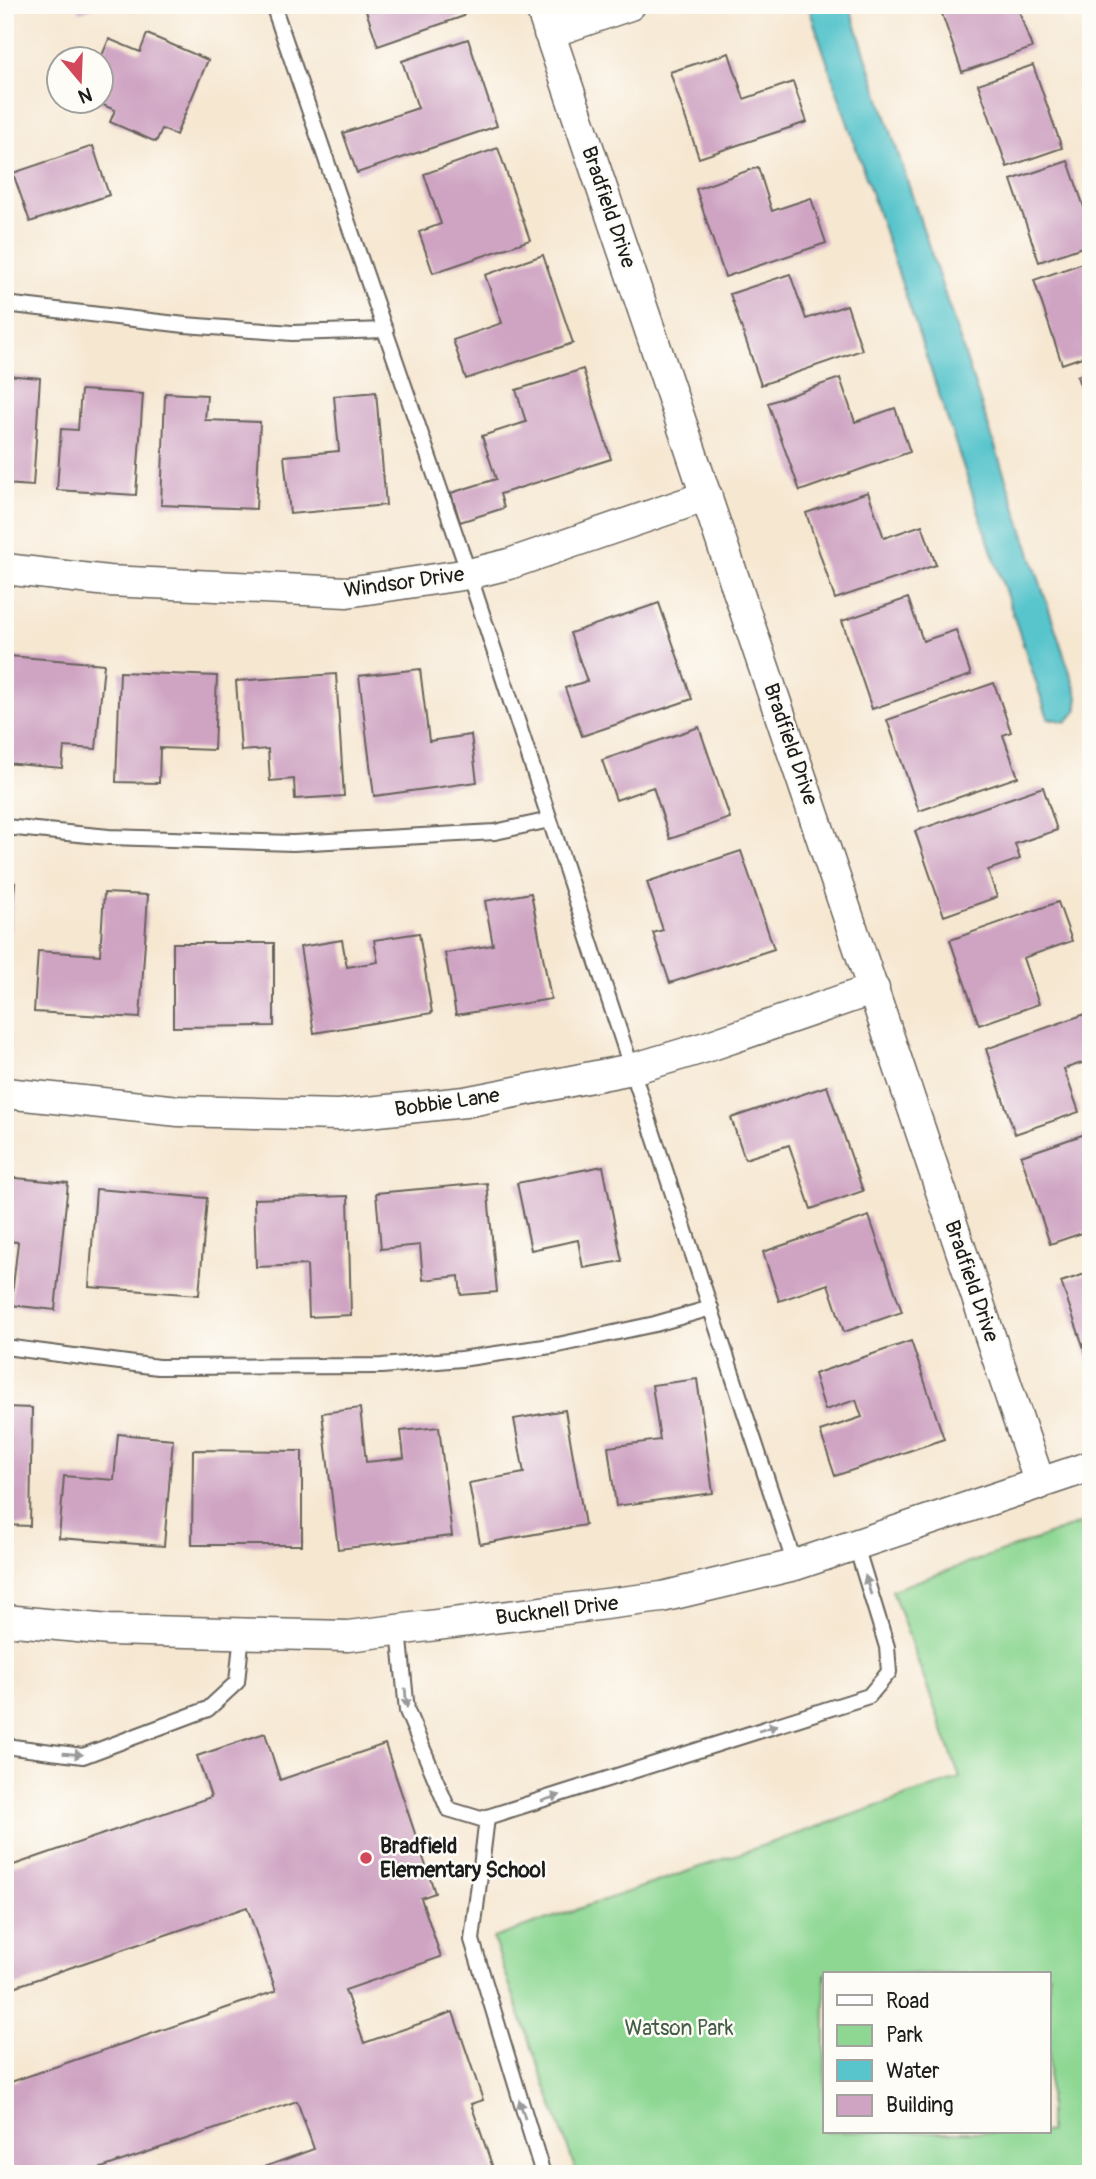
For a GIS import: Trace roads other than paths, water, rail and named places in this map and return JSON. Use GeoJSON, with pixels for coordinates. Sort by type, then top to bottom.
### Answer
{"type":"FeatureCollection","features":[{"type":"Feature","properties":{"kind":"street"},"geometry":{"type":"LineString","coordinates":[[545,19],[630,5]]}},
{"type":"Feature","properties":{"kind":"street","name":"Bradfield Drive"},"geometry":{"type":"LineString","coordinates":[[545,19],[1040,1484]]}},
{"type":"Feature","properties":{"kind":"street","name":"Windsor Drive"},"geometry":{"type":"LineString","coordinates":[[5,569],[108,582],[347,592],[469,574],[509,564],[707,496]]}},
{"type":"Feature","properties":{"kind":"street","name":"Bobbie Lane"},"geometry":{"type":"LineString","coordinates":[[5,1093],[179,1111],[339,1115],[465,1102],[632,1069],[706,1047],[874,989]]}},
{"type":"Feature","properties":{"kind":"street","name":"Bucknell Drive"},"geometry":{"type":"LineString","coordinates":[[5,1620],[109,1630],[348,1636],[662,1597],[856,1546],[1091,1466]]}},
{"type":"Feature","properties":{"kind":"lane"},"geometry":{"type":"LineString","coordinates":[[273,5],[469,574],[795,1564]]}},
{"type":"Feature","properties":{"kind":"lane"},"geometry":{"type":"LineString","coordinates":[[5,304],[185,325],[292,333],[386,330]]}},
{"type":"Feature","properties":{"kind":"lane"},"geometry":{"type":"LineString","coordinates":[[5,827],[109,837],[293,843],[495,832],[550,820]]}},
{"type":"Feature","properties":{"kind":"lane"},"geometry":{"type":"LineString","coordinates":[[5,1347],[158,1367],[382,1366],[461,1359],[558,1345],[655,1324],[711,1308]]}},
{"type":"Feature","properties":{"kind":"lane"},"geometry":{"type":"LineString","coordinates":[[399,1630],[407,1711],[448,1809],[481,1819],[487,1818],[869,1696],[889,1672],[887,1647],[856,1546]]}},
{"type":"Feature","properties":{"kind":"lane"},"geometry":{"type":"LineString","coordinates":[[5,1746],[83,1755],[208,1709],[237,1682],[242,1633]]}},
{"type":"Feature","properties":{"kind":"lane"},"geometry":{"type":"LineString","coordinates":[[487,1818],[472,1940],[543,2174]]}},
{"type":"Feature","properties":{"kind":"water"},"geometry":{"type":"Polygon","coordinates":[[[808,5],[849,5],[1078,697],[1076,712],[1066,722],[1048,718],[808,5]]]}},
{"type":"Feature","properties":{"kind":"place","name":"Bradfield Elementary School"},"geometry":{"type":"Point","coordinates":[366,1858]}},
{"type":"Feature","properties":{"kind":"park label","name":"Watson Park"},"geometry":{"type":"Point","coordinates":[679,2028]}}]}
